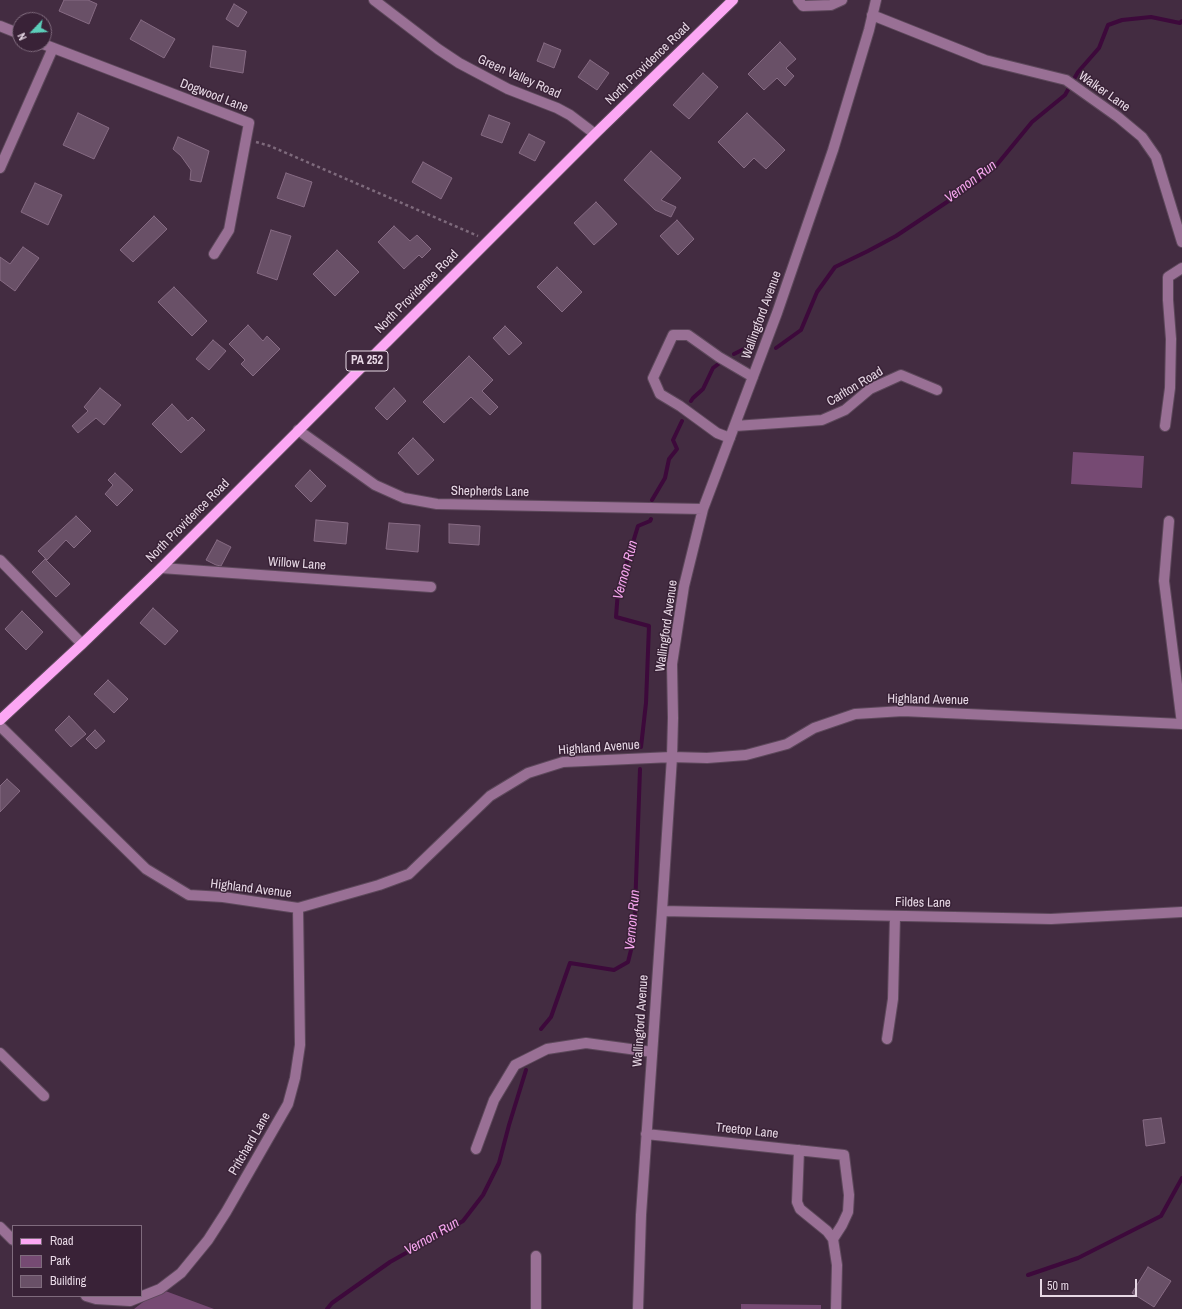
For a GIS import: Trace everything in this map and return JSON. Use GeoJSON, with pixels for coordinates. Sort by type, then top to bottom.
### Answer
{"type":"FeatureCollection","features":[{"type":"Feature","properties":{"kind":"main road","name":"North Providence Road"},"geometry":{"type":"LineString","coordinates":[[0,720],[161,568],[595,134],[733,0]]}},
{"type":"Feature","properties":{"kind":"street","name":"Green Valley Road"},"geometry":{"type":"LineString","coordinates":[[374,0],[438,49],[459,63],[508,89],[557,108],[570,115],[595,134]]}},
{"type":"Feature","properties":{"kind":"street"},"geometry":{"type":"LineString","coordinates":[[798,0],[803,6],[831,5],[842,0]]}},
{"type":"Feature","properties":{"kind":"street","name":"Wallingford Avenue"},"geometry":{"type":"LineString","coordinates":[[638,1309],[641,1215],[672,757],[672,664],[684,586],[703,509],[780,306],[833,150],[869,30],[876,0]]}},
{"type":"Feature","properties":{"kind":"street","name":"Walker Lane"},"geometry":{"type":"LineString","coordinates":[[872,15],[985,60],[1066,80],[1118,117],[1142,137],[1156,157],[1182,242]]}},
{"type":"Feature","properties":{"kind":"street"},"geometry":{"type":"LineString","coordinates":[[0,26],[12,31]]}},
{"type":"Feature","properties":{"kind":"street"},"geometry":{"type":"LineString","coordinates":[[0,168],[53,48]]}},
{"type":"Feature","properties":{"kind":"street","name":"Dogwood Lane"},"geometry":{"type":"LineString","coordinates":[[53,48],[249,123],[229,230],[214,254]]}},
{"type":"Feature","properties":{"kind":"street"},"geometry":{"type":"LineString","coordinates":[[1165,426],[1170,388],[1171,346],[1168,277],[1182,268]]}},
{"type":"Feature","properties":{"kind":"street"},"geometry":{"type":"LineString","coordinates":[[730,438],[717,433],[660,394],[653,378],[673,335],[688,335],[719,357],[753,377]]}},
{"type":"Feature","properties":{"kind":"street","name":"Carlton Road"},"geometry":{"type":"LineString","coordinates":[[735,426],[822,420],[845,410],[870,389],[901,375],[937,390]]}},
{"type":"Feature","properties":{"kind":"street","name":"Shepherds Lane"},"geometry":{"type":"LineString","coordinates":[[298,430],[375,485],[404,498],[438,504],[703,509]]}},
{"type":"Feature","properties":{"kind":"street"},"geometry":{"type":"LineString","coordinates":[[1169,521],[1164,581],[1182,724]]}},
{"type":"Feature","properties":{"kind":"street"},"geometry":{"type":"LineString","coordinates":[[0,560],[82,644]]}},
{"type":"Feature","properties":{"kind":"street","name":"Willow Lane"},"geometry":{"type":"LineString","coordinates":[[161,568],[431,587]]}},
{"type":"Feature","properties":{"kind":"street","name":"Highland Avenue"},"geometry":{"type":"LineString","coordinates":[[0,726],[146,869],[189,895],[223,897],[298,908],[379,886],[409,874],[490,796],[528,773],[563,762],[672,757],[707,758],[746,755],[787,744],[814,728],[855,714],[903,711],[1182,724]]}},
{"type":"Feature","properties":{"kind":"street","name":"Pritchard Lane"},"geometry":{"type":"LineString","coordinates":[[142,1297],[160,1290],[181,1273],[208,1240],[226,1212],[288,1104],[295,1078],[300,1045],[298,908]]}},
{"type":"Feature","properties":{"kind":"street","name":"Fildes Lane"},"geometry":{"type":"LineString","coordinates":[[662,911],[1051,919],[1182,912]]}},
{"type":"Feature","properties":{"kind":"street"},"geometry":{"type":"LineString","coordinates":[[887,1039],[893,998],[895,916]]}},
{"type":"Feature","properties":{"kind":"street"},"geometry":{"type":"LineString","coordinates":[[476,1149],[494,1100],[515,1065],[546,1049],[586,1043],[652,1052]]}},
{"type":"Feature","properties":{"kind":"street"},"geometry":{"type":"LineString","coordinates":[[0,1053],[44,1096]]}},
{"type":"Feature","properties":{"kind":"street","name":"Treetop Lane"},"geometry":{"type":"LineString","coordinates":[[646,1134],[844,1155],[849,1195],[848,1212],[842,1225],[832,1239]]}},
{"type":"Feature","properties":{"kind":"street"},"geometry":{"type":"LineString","coordinates":[[799,1150],[798,1202],[800,1210],[827,1231],[832,1239],[837,1265],[836,1309]]}},
{"type":"Feature","properties":{"kind":"street"},"geometry":{"type":"LineString","coordinates":[[0,1227],[12,1239]]}},
{"type":"Feature","properties":{"kind":"street"},"geometry":{"type":"LineString","coordinates":[[536,1256],[536,1309]]}},
{"type":"Feature","properties":{"kind":"street","name":"Pritchard Lane"},"geometry":{"type":"LineString","coordinates":[[88,1297],[96,1300],[130,1301],[141,1297]]}},
{"type":"Feature","properties":{"kind":"path"},"geometry":{"type":"LineString","coordinates":[[246,139],[270,146],[488,241]]}},
{"type":"Feature","properties":{"kind":"green space"},"geometry":{"type":"Polygon","coordinates":[[[1073,452],[1144,456],[1142,488],[1071,484],[1073,452]]]}},
{"type":"Feature","properties":{"kind":"green space"},"geometry":{"type":"Polygon","coordinates":[[[160,1289],[214,1309],[134,1309],[160,1289]]]}},
{"type":"Feature","properties":{"kind":"green space"},"geometry":{"type":"Polygon","coordinates":[[[741,1304],[821,1305],[821,1309],[741,1309],[741,1304]]]}},
{"type":"Feature","properties":{"kind":"building"},"geometry":{"type":"Polygon","coordinates":[[[64,0],[88,0],[97,4],[89,24],[59,11],[64,0]]]}},
{"type":"Feature","properties":{"kind":"building"},"geometry":{"type":"Polygon","coordinates":[[[234,4],[247,12],[238,27],[226,19],[234,4]]]}},
{"type":"Feature","properties":{"kind":"building"},"geometry":{"type":"Polygon","coordinates":[[[141,20],[175,39],[164,58],[130,39],[141,20]]]}},
{"type":"Feature","properties":{"kind":"building"},"geometry":{"type":"Polygon","coordinates":[[[780,42],[796,59],[786,68],[794,76],[785,86],[777,78],[764,90],[748,74],[780,42]]]}},
{"type":"Feature","properties":{"kind":"building"},"geometry":{"type":"Polygon","coordinates":[[[544,43],[561,50],[554,68],[537,61],[544,43]]]}},
{"type":"Feature","properties":{"kind":"building"},"geometry":{"type":"Polygon","coordinates":[[[213,46],[246,51],[243,73],[210,67],[213,46]]]}},
{"type":"Feature","properties":{"kind":"building"},"geometry":{"type":"Polygon","coordinates":[[[590,60],[609,73],[597,90],[578,77],[590,60]]]}},
{"type":"Feature","properties":{"kind":"building"},"geometry":{"type":"Polygon","coordinates":[[[703,73],[718,87],[689,119],[673,105],[703,73]]]}},
{"type":"Feature","properties":{"kind":"building"},"geometry":{"type":"Polygon","coordinates":[[[78,113],[109,128],[94,159],[63,145],[78,113]]]}},
{"type":"Feature","properties":{"kind":"building"},"geometry":{"type":"Polygon","coordinates":[[[747,113],[785,150],[766,169],[754,158],[744,168],[718,142],[747,113]]]}},
{"type":"Feature","properties":{"kind":"building"},"geometry":{"type":"Polygon","coordinates":[[[489,115],[510,123],[502,143],[481,135],[489,115]]]}},
{"type":"Feature","properties":{"kind":"building"},"geometry":{"type":"Polygon","coordinates":[[[529,134],[545,142],[535,161],[519,153],[529,134]]]}},
{"type":"Feature","properties":{"kind":"building"},"geometry":{"type":"Polygon","coordinates":[[[178,137],[209,151],[201,182],[190,180],[191,170],[181,156],[173,149],[178,137]]]}},
{"type":"Feature","properties":{"kind":"building"},"geometry":{"type":"Polygon","coordinates":[[[651,151],[681,178],[661,200],[676,207],[671,217],[655,210],[624,180],[651,151]]]}},
{"type":"Feature","properties":{"kind":"building"},"geometry":{"type":"Polygon","coordinates":[[[423,162],[452,178],[441,199],[412,182],[423,162]]]}},
{"type":"Feature","properties":{"kind":"building"},"geometry":{"type":"Polygon","coordinates":[[[286,173],[312,182],[304,207],[277,198],[286,173]]]}},
{"type":"Feature","properties":{"kind":"building"},"geometry":{"type":"Polygon","coordinates":[[[35,183],[62,195],[48,225],[21,212],[35,183]]]}},
{"type":"Feature","properties":{"kind":"building"},"geometry":{"type":"Polygon","coordinates":[[[596,202],[617,224],[594,245],[574,223],[596,202]]]}},
{"type":"Feature","properties":{"kind":"building"},"geometry":{"type":"Polygon","coordinates":[[[154,216],[167,229],[133,262],[120,250],[154,216]]]}},
{"type":"Feature","properties":{"kind":"building"},"geometry":{"type":"Polygon","coordinates":[[[677,220],[694,239],[678,255],[660,236],[677,220]]]}},
{"type":"Feature","properties":{"kind":"building"},"geometry":{"type":"Polygon","coordinates":[[[394,226],[410,241],[417,235],[431,249],[422,258],[419,255],[404,269],[378,242],[394,226]]]}},
{"type":"Feature","properties":{"kind":"building"},"geometry":{"type":"Polygon","coordinates":[[[271,230],[291,236],[277,280],[257,273],[271,230]]]}},
{"type":"Feature","properties":{"kind":"building"},"geometry":{"type":"Polygon","coordinates":[[[23,247],[39,258],[15,291],[0,280],[0,257],[10,264],[23,247]]]}},
{"type":"Feature","properties":{"kind":"building"},"geometry":{"type":"Polygon","coordinates":[[[337,250],[359,272],[335,296],[313,274],[337,250]]]}},
{"type":"Feature","properties":{"kind":"building"},"geometry":{"type":"Polygon","coordinates":[[[557,267],[582,292],[562,312],[537,287],[557,267]]]}},
{"type":"Feature","properties":{"kind":"building"},"geometry":{"type":"Polygon","coordinates":[[[174,287],[207,321],[192,336],[158,302],[174,287]]]}},
{"type":"Feature","properties":{"kind":"building"},"geometry":{"type":"Polygon","coordinates":[[[248,325],[263,341],[267,336],[280,349],[253,376],[241,364],[245,360],[229,344],[248,325]]]}},
{"type":"Feature","properties":{"kind":"building"},"geometry":{"type":"Polygon","coordinates":[[[505,326],[522,343],[509,355],[493,338],[505,326]]]}},
{"type":"Feature","properties":{"kind":"building"},"geometry":{"type":"Polygon","coordinates":[[[213,340],[226,351],[209,370],[196,359],[213,340]]]}},
{"type":"Feature","properties":{"kind":"building"},"geometry":{"type":"Polygon","coordinates":[[[469,356],[493,380],[482,391],[498,407],[490,415],[471,397],[444,423],[423,402],[469,356]]]}},
{"type":"Feature","properties":{"kind":"building"},"geometry":{"type":"Polygon","coordinates":[[[100,388],[121,405],[104,425],[96,418],[78,433],[72,426],[88,411],[84,407],[100,388]]]}},
{"type":"Feature","properties":{"kind":"building"},"geometry":{"type":"Polygon","coordinates":[[[394,388],[406,401],[387,420],[375,408],[394,388]]]}},
{"type":"Feature","properties":{"kind":"building"},"geometry":{"type":"Polygon","coordinates":[[[172,404],[188,421],[192,417],[205,430],[181,453],[152,424],[172,404]]]}},
{"type":"Feature","properties":{"kind":"building"},"geometry":{"type":"Polygon","coordinates":[[[413,438],[434,460],[418,475],[398,453],[413,438]]]}},
{"type":"Feature","properties":{"kind":"building"},"geometry":{"type":"Polygon","coordinates":[[[310,470],[326,486],[311,502],[295,486],[310,470]]]}},
{"type":"Feature","properties":{"kind":"building"},"geometry":{"type":"Polygon","coordinates":[[[115,473],[133,490],[117,506],[105,494],[113,485],[108,480],[115,473]]]}},
{"type":"Feature","properties":{"kind":"building"},"geometry":{"type":"Polygon","coordinates":[[[76,516],[91,531],[74,548],[66,540],[47,560],[38,551],[76,516]]]}},
{"type":"Feature","properties":{"kind":"building"},"geometry":{"type":"Polygon","coordinates":[[[316,520],[348,523],[346,544],[314,541],[316,520]]]}},
{"type":"Feature","properties":{"kind":"building"},"geometry":{"type":"Polygon","coordinates":[[[389,523],[420,525],[418,552],[386,549],[389,523]]]}},
{"type":"Feature","properties":{"kind":"building"},"geometry":{"type":"Polygon","coordinates":[[[449,524],[480,526],[479,545],[449,543],[449,524]]]}},
{"type":"Feature","properties":{"kind":"building"},"geometry":{"type":"Polygon","coordinates":[[[217,540],[231,547],[221,566],[206,560],[217,540]]]}},
{"type":"Feature","properties":{"kind":"building"},"geometry":{"type":"Polygon","coordinates":[[[45,559],[70,584],[56,597],[32,572],[45,559]]]}},
{"type":"Feature","properties":{"kind":"building"},"geometry":{"type":"Polygon","coordinates":[[[153,608],[178,631],[165,645],[140,623],[153,608]]]}},
{"type":"Feature","properties":{"kind":"building"},"geometry":{"type":"Polygon","coordinates":[[[22,611],[43,632],[26,650],[5,629],[22,611]]]}},
{"type":"Feature","properties":{"kind":"building"},"geometry":{"type":"Polygon","coordinates":[[[108,680],[128,699],[114,713],[94,694],[108,680]]]}},
{"type":"Feature","properties":{"kind":"building"},"geometry":{"type":"Polygon","coordinates":[[[69,716],[86,734],[71,747],[55,730],[69,716]]]}},
{"type":"Feature","properties":{"kind":"building"},"geometry":{"type":"Polygon","coordinates":[[[95,730],[105,741],[96,749],[86,739],[95,730]]]}},
{"type":"Feature","properties":{"kind":"building"},"geometry":{"type":"Polygon","coordinates":[[[7,779],[20,791],[0,812],[0,786],[7,779]]]}},
{"type":"Feature","properties":{"kind":"building"},"geometry":{"type":"Polygon","coordinates":[[[1161,1118],[1165,1143],[1146,1146],[1143,1120],[1161,1118]]]}},
{"type":"Feature","properties":{"kind":"building"},"geometry":{"type":"Polygon","coordinates":[[[1148,1267],[1171,1281],[1154,1307],[1132,1293],[1148,1267]]]}},
{"type":"Feature","properties":{"kind":"waterway","name":"Vernon Run"},"geometry":{"type":"LineString","coordinates":[[776,348],[801,330],[817,292],[835,267],[896,236],[977,182],[995,167],[1032,122],[1065,95],[1078,72],[1099,48],[1108,25],[1122,20],[1151,17],[1180,23],[1182,21]]}},
{"type":"Feature","properties":{"kind":"waterway","name":"Vernon Run"},"geometry":{"type":"LineString","coordinates":[[734,354],[748,347]]}},
{"type":"Feature","properties":{"kind":"waterway","name":"Vernon Run"},"geometry":{"type":"LineString","coordinates":[[691,401],[703,389],[713,368],[721,362]]}},
{"type":"Feature","properties":{"kind":"waterway","name":"Vernon Run"},"geometry":{"type":"LineString","coordinates":[[652,500],[665,478],[669,459],[677,449],[673,440],[682,421]]}},
{"type":"Feature","properties":{"kind":"waterway","name":"Vernon Run"},"geometry":{"type":"LineString","coordinates":[[641,747],[646,703],[649,626],[616,617],[618,591],[638,526],[650,521],[651,519]]}},
{"type":"Feature","properties":{"kind":"waterway","name":"Vernon Run"},"geometry":{"type":"LineString","coordinates":[[541,1029],[551,1017],[570,963],[614,970],[628,962],[634,938],[640,769]]}},
{"type":"Feature","properties":{"kind":"waterway","name":"Vernon Run"},"geometry":{"type":"LineString","coordinates":[[327,1309],[332,1303],[390,1262],[463,1221],[483,1195],[499,1163],[526,1070]]}},
{"type":"Feature","properties":{"kind":"waterway"},"geometry":{"type":"LineString","coordinates":[[1028,1275],[1078,1258],[1161,1216],[1182,1178]]}}]}
